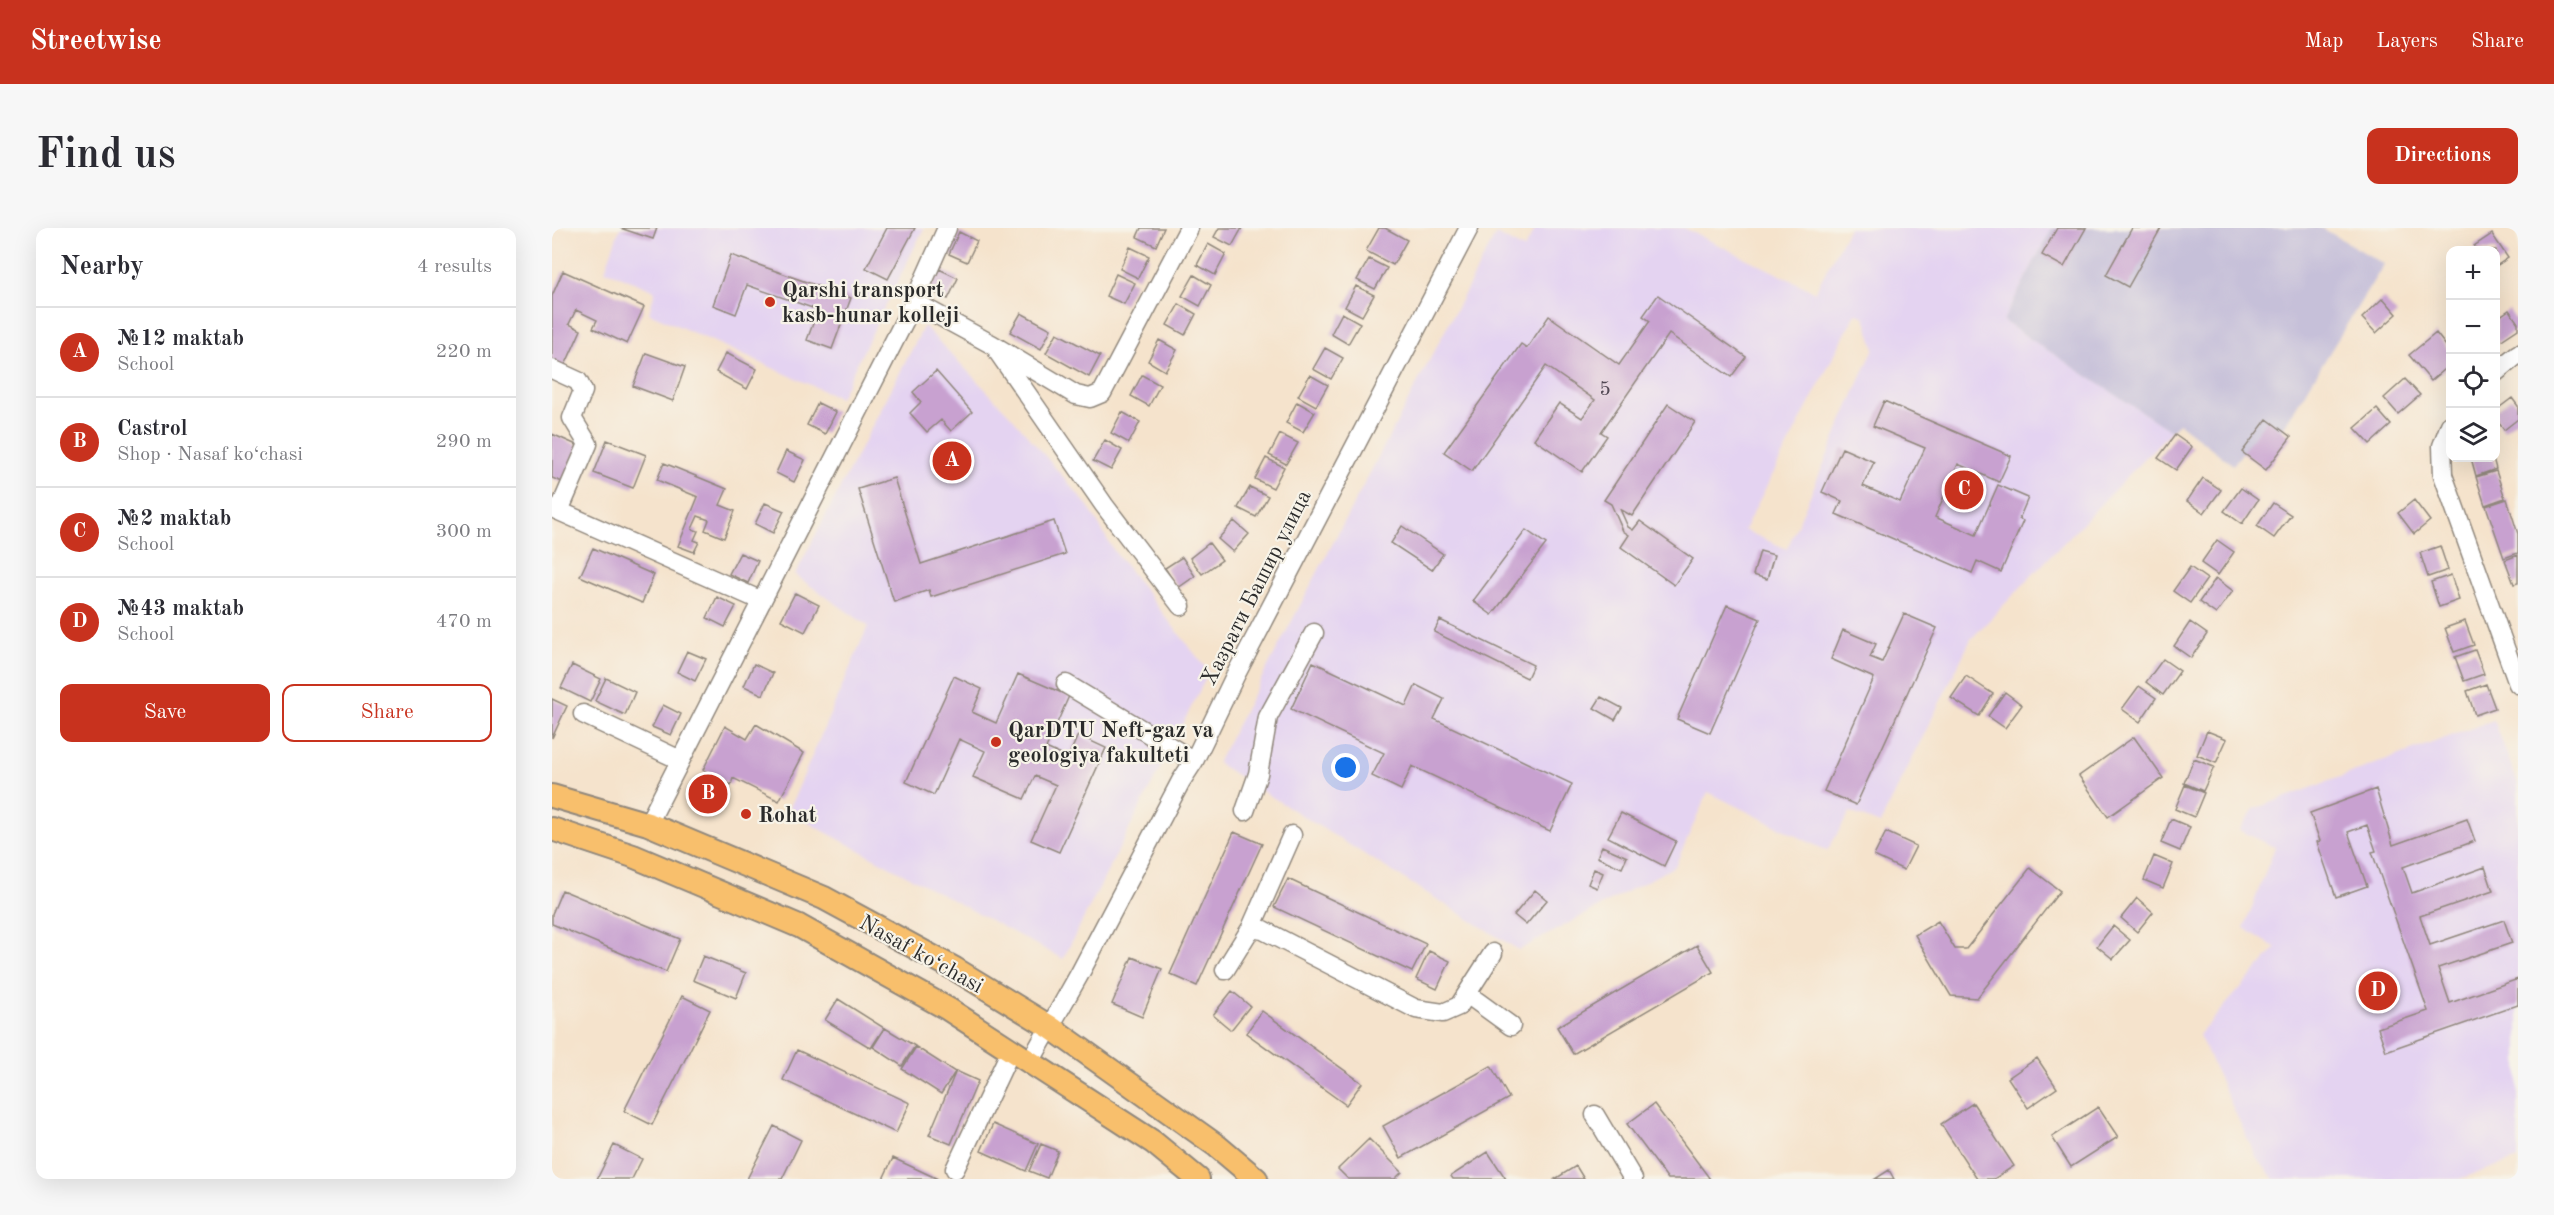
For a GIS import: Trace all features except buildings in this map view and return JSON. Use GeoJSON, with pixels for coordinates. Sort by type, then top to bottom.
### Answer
{"type":"FeatureCollection","features":[{"type":"Feature","properties":{"kind":"main road","name":"Nasaf ko‘chasi"},"geometry":{"type":"LineString","coordinates":[[552,796],[648,824],[824,898],[955,969],[1050,1027],[1217,1146],[1256,1179]]}},
{"type":"Feature","properties":{"kind":"main road","name":"Nasaf ko‘chasi"},"geometry":{"type":"LineString","coordinates":[[552,830],[633,856],[799,926],[948,1009],[1153,1142],[1198,1179]]}},
{"type":"Feature","properties":{"kind":"street"},"geometry":{"type":"LineString","coordinates":[[648,824],[914,302],[947,228]]}},
{"type":"Feature","properties":{"kind":"street"},"geometry":{"type":"LineString","coordinates":[[914,302],[993,345],[1076,395],[1090,398],[1102,393],[1189,228]]}},
{"type":"Feature","properties":{"kind":"street","name":"Хазрати Башир улица"},"geometry":{"type":"LineString","coordinates":[[1030,1062],[1181,781],[1194,761],[1235,676],[1469,228]]}},
{"type":"Feature","properties":{"kind":"street"},"geometry":{"type":"LineString","coordinates":[[993,345],[1104,505],[1181,606]]}},
{"type":"Feature","properties":{"kind":"street"},"geometry":{"type":"LineString","coordinates":[[2500,369],[2518,354]]}},
{"type":"Feature","properties":{"kind":"street"},"geometry":{"type":"LineString","coordinates":[[552,369],[578,381],[583,391],[572,418],[588,444],[556,510],[762,601]]}},
{"type":"Feature","properties":{"kind":"street"},"geometry":{"type":"LineString","coordinates":[[2446,437],[2442,446],[2443,475],[2518,684]]}},
{"type":"Feature","properties":{"kind":"street"},"geometry":{"type":"LineString","coordinates":[[1245,811],[1258,774],[1268,717],[1314,633]]}},
{"type":"Feature","properties":{"kind":"street"},"geometry":{"type":"LineString","coordinates":[[1066,684],[1194,761]]}},
{"type":"Feature","properties":{"kind":"street"},"geometry":{"type":"LineString","coordinates":[[583,714],[680,760]]}},
{"type":"Feature","properties":{"kind":"street"},"geometry":{"type":"LineString","coordinates":[[1226,970],[1251,928],[1292,835]]}},
{"type":"Feature","properties":{"kind":"street"},"geometry":{"type":"LineString","coordinates":[[1251,928],[1263,930],[1416,1009],[1443,1013],[1459,1006],[1493,953]]}},
{"type":"Feature","properties":{"kind":"street"},"geometry":{"type":"LineString","coordinates":[[1467,994],[1511,1026]]}},
{"type":"Feature","properties":{"kind":"street"},"geometry":{"type":"LineString","coordinates":[[955,1169],[1011,1050]]}},
{"type":"Feature","properties":{"kind":"street"},"geometry":{"type":"LineString","coordinates":[[1595,1115],[1633,1179]]}},
{"type":"Feature","properties":{"kind":"shaded area","name":"Qarshi transport kasb-hunar kolleji"},"geometry":{"type":"Polygon","coordinates":[[[620,228],[924,228],[840,398],[649,313],[655,291],[605,270],[620,228]]]}},
{"type":"Feature","properties":{"kind":"shaded area"},"geometry":{"type":"Polygon","coordinates":[[[1536,228],[1684,228],[1815,292],[1849,228],[2052,228],[2003,321],[2171,431],[1971,639],[1880,824],[1850,812],[1827,851],[1708,792],[1675,866],[1519,950],[1217,763],[1496,234],[1524,249],[1536,228]],[[1856,313],[1744,530],[1787,549],[1874,348],[1865,317],[1856,313]]]}},
{"type":"Feature","properties":{"kind":"shaded area"},"geometry":{"type":"Polygon","coordinates":[[[2052,228],[2322,228],[2384,264],[2282,430],[2267,420],[2233,465],[2179,423],[2171,431],[2003,321],[2052,228]]]}},
{"type":"Feature","properties":{"kind":"shaded area","name":"QarDTU Neft-gaz va geologiya fakulteti"},"geometry":{"type":"Polygon","coordinates":[[[924,326],[1010,415],[1088,506],[1114,551],[1209,672],[1063,959],[788,812],[868,626],[795,575],[924,326]]]}},
{"type":"Feature","properties":{"kind":"shaded area"},"geometry":{"type":"Polygon","coordinates":[[[2494,720],[2518,784],[2518,1159],[2459,1179],[2274,1179],[2256,1157],[2199,1035],[2276,948],[2244,928],[2275,847],[2239,830],[2254,809],[2494,720]]]}},
{"type":"Feature","properties":{"kind":"place","name":"Qarshi transport kasb-hunar kolleji"},"geometry":{"type":"Point","coordinates":[770,302]}},
{"type":"Feature","properties":{"kind":"place","name":"№12 maktab"},"geometry":{"type":"Point","coordinates":[952,461]}},
{"type":"Feature","properties":{"kind":"place","name":"№2 maktab"},"geometry":{"type":"Point","coordinates":[1964,490]}},
{"type":"Feature","properties":{"kind":"place","name":"QarDTU Neft-gaz va geologiya fakulteti"},"geometry":{"type":"Point","coordinates":[996,742]}},
{"type":"Feature","properties":{"kind":"place","name":"Castrol"},"geometry":{"type":"Point","coordinates":[708,794]}},
{"type":"Feature","properties":{"kind":"place","name":"Rohat"},"geometry":{"type":"Point","coordinates":[746,814]}},
{"type":"Feature","properties":{"kind":"place","name":"№43 maktab"},"geometry":{"type":"Point","coordinates":[2378,991]}}]}
